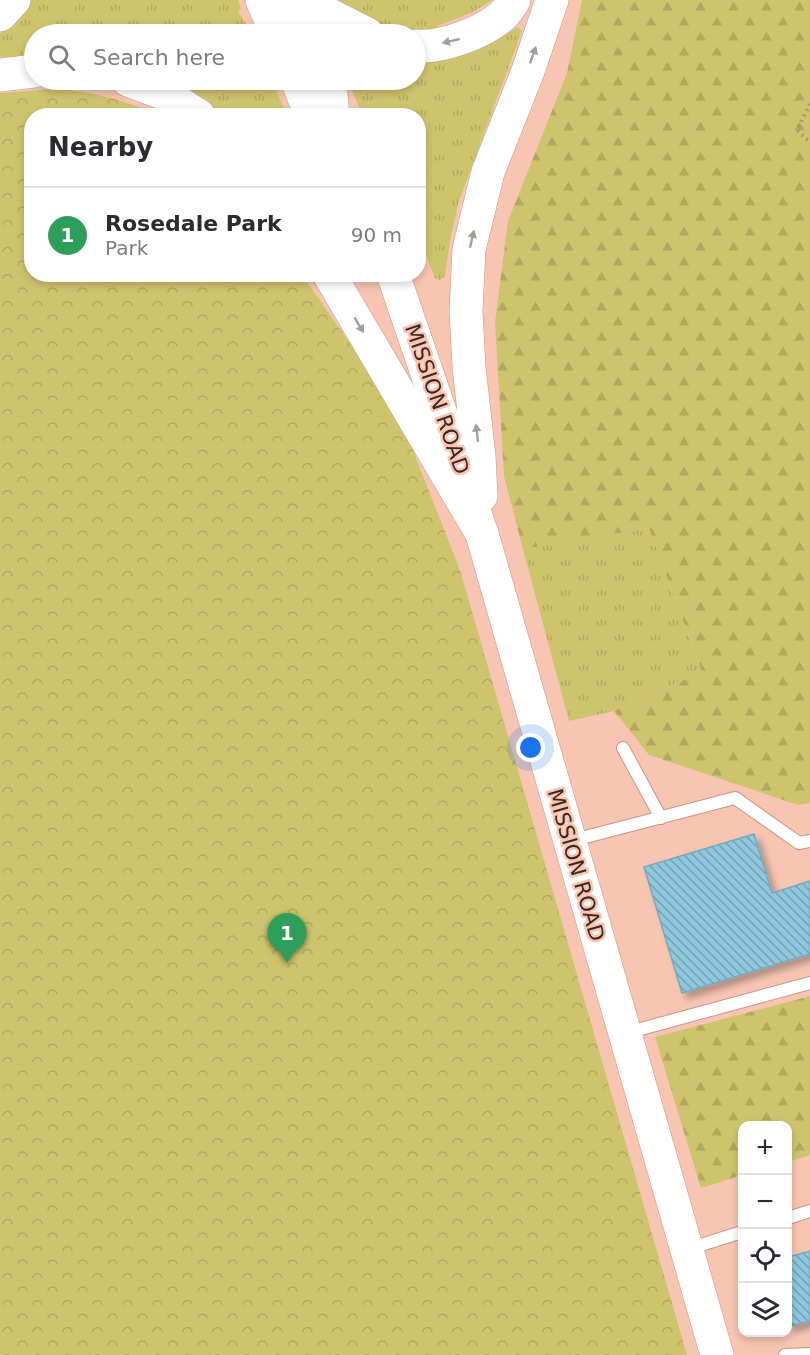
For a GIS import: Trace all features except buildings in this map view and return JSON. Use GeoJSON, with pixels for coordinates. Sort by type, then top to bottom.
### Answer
{"type":"FeatureCollection","features":[{"type":"Feature","properties":{"kind":"main road"},"geometry":{"type":"LineString","coordinates":[[0,15],[14,0]]}},
{"type":"Feature","properties":{"kind":"main road"},"geometry":{"type":"LineString","coordinates":[[262,0],[273,24]]}},
{"type":"Feature","properties":{"kind":"main road"},"geometry":{"type":"LineString","coordinates":[[292,0],[302,24]]}},
{"type":"Feature","properties":{"kind":"main road"},"geometry":{"type":"LineString","coordinates":[[315,0],[326,13],[347,24]]}},
{"type":"Feature","properties":{"kind":"main road"},"geometry":{"type":"LineString","coordinates":[[426,47],[466,38],[502,16],[514,0]]}},
{"type":"Feature","properties":{"kind":"main road"},"geometry":{"type":"LineString","coordinates":[[482,534],[479,456],[469,367],[466,311],[469,249],[488,172],[528,71],[552,0]]}},
{"type":"Feature","properties":{"kind":"main road"},"geometry":{"type":"LineString","coordinates":[[0,75],[24,72]]}},
{"type":"Feature","properties":{"kind":"main road"},"geometry":{"type":"LineString","coordinates":[[155,90],[186,108]]}},
{"type":"Feature","properties":{"kind":"main road"},"geometry":{"type":"LineString","coordinates":[[301,90],[305,100],[313,108]]}},
{"type":"Feature","properties":{"kind":"main road"},"geometry":{"type":"LineString","coordinates":[[329,90],[332,108]]}},
{"type":"Feature","properties":{"kind":"main road"},"geometry":{"type":"LineString","coordinates":[[334,282],[482,534]]}},
{"type":"Feature","properties":{"kind":"main road","name":"MISSION ROAD"},"geometry":{"type":"LineString","coordinates":[[396,282],[482,534],[717,1355]]}},
{"type":"Feature","properties":{"kind":"lane"},"geometry":{"type":"LineString","coordinates":[[623,748],[661,818]]}},
{"type":"Feature","properties":{"kind":"lane"},"geometry":{"type":"LineString","coordinates":[[569,842],[735,798],[799,843],[810,841]]}},
{"type":"Feature","properties":{"kind":"lane"},"geometry":{"type":"LineString","coordinates":[[624,1034],[810,983]]}},
{"type":"Feature","properties":{"kind":"lane"},"geometry":{"type":"LineString","coordinates":[[792,1217],[810,1211]]}},
{"type":"Feature","properties":{"kind":"lane"},"geometry":{"type":"LineString","coordinates":[[687,1249],[738,1233]]}},
{"type":"Feature","properties":{"kind":"lane"},"geometry":{"type":"LineString","coordinates":[[785,1355],[810,1354]]}},
{"type":"Feature","properties":{"kind":"path"},"geometry":{"type":"LineString","coordinates":[[810,104],[797,129],[810,142]]}},
{"type":"Feature","properties":{"kind":"green space"},"geometry":{"type":"Polygon","coordinates":[[[30,0],[238,0],[241,9],[238,11],[246,24],[24,24],[24,56],[0,57],[0,34],[30,0]]]}},
{"type":"Feature","properties":{"kind":"green space"},"geometry":{"type":"Polygon","coordinates":[[[336,0],[493,0],[471,13],[437,26],[438,32],[426,33],[426,24],[376,24],[336,0]]]}},
{"type":"Feature","properties":{"kind":"green space"},"geometry":{"type":"Polygon","coordinates":[[[582,0],[810,0],[810,803],[798,805],[649,755],[614,711],[702,672],[649,528],[523,549],[504,476],[495,322],[508,221],[567,73],[582,0]]]}},
{"type":"Feature","properties":{"kind":"green space"},"geometry":{"type":"Polygon","coordinates":[[[518,27],[522,31],[459,201],[445,276],[440,280],[435,278],[426,256],[426,108],[360,108],[352,90],[426,90],[426,62],[457,57],[494,41],[518,27]]]}},
{"type":"Feature","properties":{"kind":"green space"},"geometry":{"type":"Polygon","coordinates":[[[65,90],[108,97],[140,108],[24,108],[24,282],[307,282],[397,410],[460,570],[687,1355],[0,1355],[0,93],[65,90]]]}},
{"type":"Feature","properties":{"kind":"green space"},"geometry":{"type":"Polygon","coordinates":[[[183,90],[276,90],[284,108],[213,108],[183,90]]]}},
{"type":"Feature","properties":{"kind":"green space"},"geometry":{"type":"Polygon","coordinates":[[[649,528],[702,672],[614,711],[569,721],[523,549],[649,528]]]}},
{"type":"Feature","properties":{"kind":"green space"},"geometry":{"type":"Polygon","coordinates":[[[810,996],[810,1155],[792,1161],[792,1121],[738,1121],[738,1176],[701,1188],[655,1037],[810,996]]]}},
{"type":"Feature","properties":{"kind":"place","name":"Rosedale Park"},"geometry":{"type":"Point","coordinates":[287,963]}}]}
